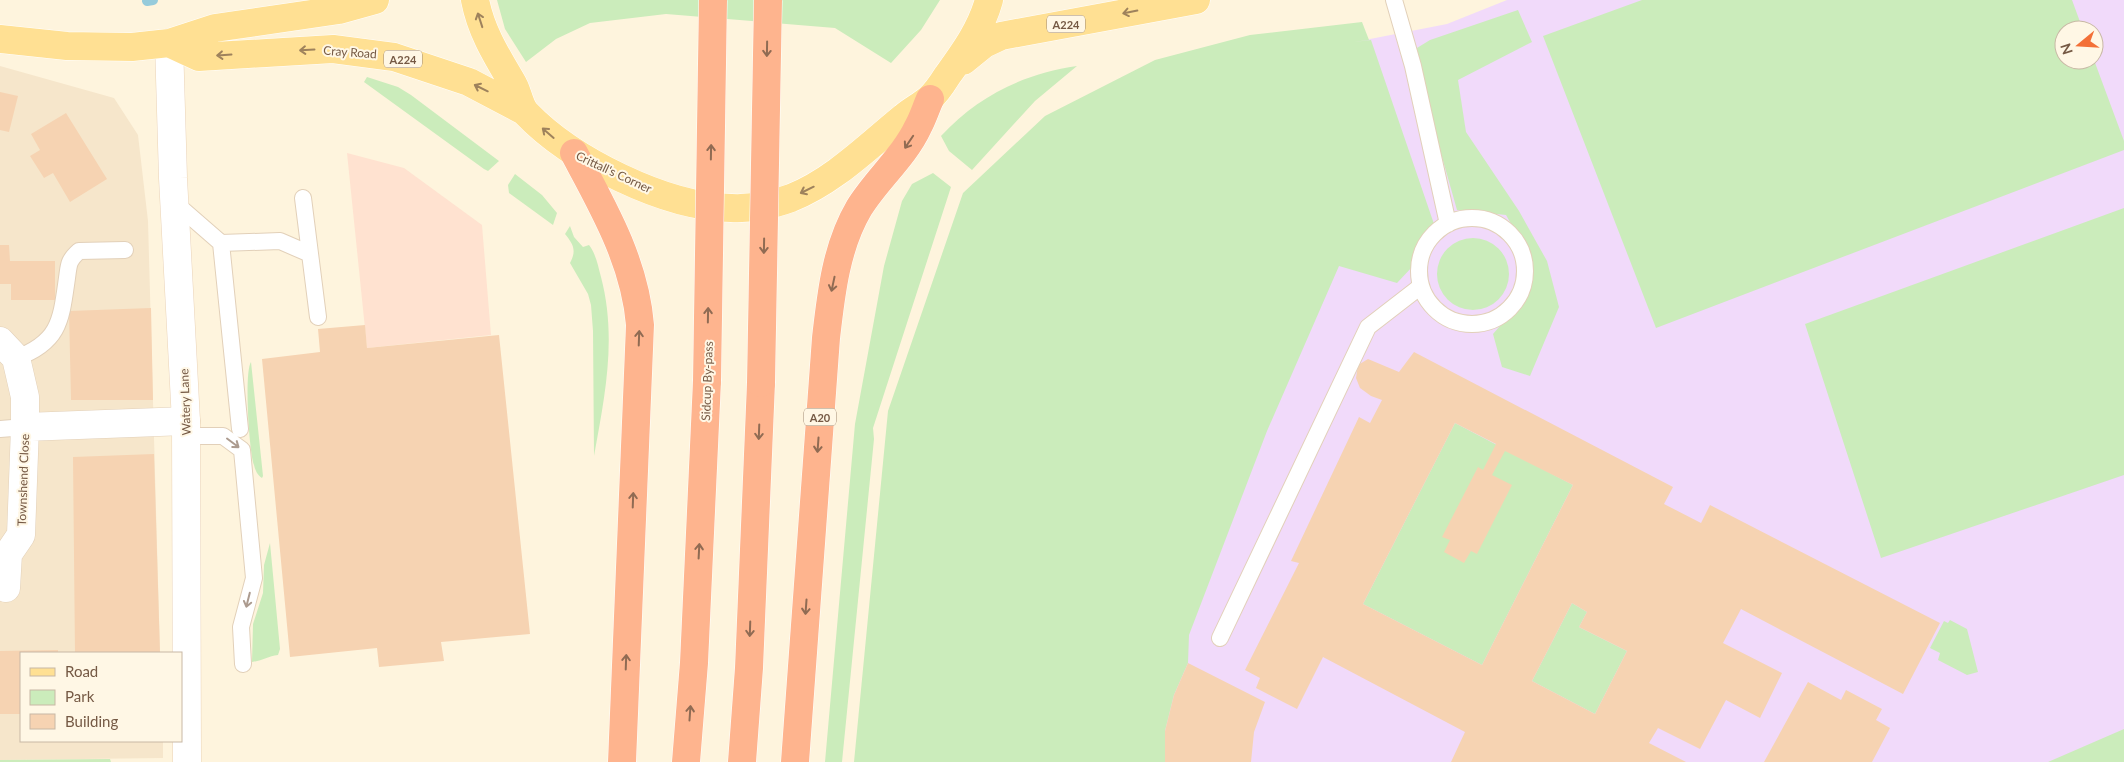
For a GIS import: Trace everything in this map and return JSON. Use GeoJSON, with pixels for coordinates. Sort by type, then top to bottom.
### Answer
{"type":"FeatureCollection","features":[{"type":"Feature","properties":{"kind":"highway","name":"Sidcup By-pass"},"geometry":{"type":"LineString","coordinates":[[686,762],[694,663],[707,381],[713,0]]}},
{"type":"Feature","properties":{"kind":"highway"},"geometry":{"type":"LineString","coordinates":[[742,762],[749,668],[761,383],[768,0]]}},
{"type":"Feature","properties":{"kind":"highway","name":"A20"},"geometry":{"type":"LineString","coordinates":[[795,762],[826,338],[832,292],[843,243],[858,209],[898,158],[918,128],[930,99]]}},
{"type":"Feature","properties":{"kind":"highway"},"geometry":{"type":"LineString","coordinates":[[574,153],[616,235],[638,300],[640,325],[622,762]]}},
{"type":"Feature","properties":{"kind":"main road"},"geometry":{"type":"LineString","coordinates":[[0,38],[67,46],[132,47],[168,43],[215,28],[339,10],[375,0]]}},
{"type":"Feature","properties":{"kind":"main road","name":"Crittall's Corner"},"geometry":{"type":"LineString","coordinates":[[475,0],[478,17],[484,32],[502,67],[513,83],[524,111],[574,153],[641,186],[676,198],[731,208],[755,207],[790,198],[832,176],[905,116],[930,99],[968,48],[989,0]]}},
{"type":"Feature","properties":{"kind":"main road","name":"A224"},"geometry":{"type":"LineString","coordinates":[[948,75],[976,49],[1001,36],[1196,0]]}},
{"type":"Feature","properties":{"kind":"main road","name":"Cray Road"},"geometry":{"type":"LineString","coordinates":[[168,43],[199,57],[333,49],[394,56],[469,82],[524,111]]}},
{"type":"Feature","properties":{"kind":"street","name":"Watery Lane"},"geometry":{"type":"LineString","coordinates":[[168,43],[186,428],[187,762]]}},
{"type":"Feature","properties":{"kind":"street","name":"Townshend Close"},"geometry":{"type":"LineString","coordinates":[[6,588],[4,555],[21,535],[13,428],[25,397],[8,349]]}},
{"type":"Feature","properties":{"kind":"street","name":"Townshend Close"},"geometry":{"type":"LineString","coordinates":[[13,428],[186,428]]}},
{"type":"Feature","properties":{"kind":"lane"},"geometry":{"type":"LineString","coordinates":[[1394,0],[1413,66],[1448,224]]}},
{"type":"Feature","properties":{"kind":"lane"},"geometry":{"type":"LineString","coordinates":[[303,198],[318,317]]}},
{"type":"Feature","properties":{"kind":"lane"},"geometry":{"type":"LineString","coordinates":[[175,203],[221,243],[280,241],[310,254]]}},
{"type":"Feature","properties":{"kind":"lane"},"geometry":{"type":"LineString","coordinates":[[1465,219],[1482,219],[1506,231],[1521,252],[1525,269],[1523,287],[1514,302],[1502,315],[1486,322],[1469,324],[1453,321],[1439,313],[1428,301],[1421,286],[1419,271],[1421,257],[1426,244],[1436,232],[1448,224],[1465,219]]}},
{"type":"Feature","properties":{"kind":"lane"},"geometry":{"type":"LineString","coordinates":[[221,243],[240,429]]}},
{"type":"Feature","properties":{"kind":"lane"},"geometry":{"type":"LineString","coordinates":[[8,349],[36,351],[53,334],[62,310],[70,259],[78,251],[125,250]]}},
{"type":"Feature","properties":{"kind":"lane"},"geometry":{"type":"LineString","coordinates":[[1220,638],[1368,327],[1421,286]]}},
{"type":"Feature","properties":{"kind":"lane"},"geometry":{"type":"LineString","coordinates":[[186,428],[222,436],[242,450],[254,578],[241,627],[242,664]]}},
{"type":"Feature","properties":{"kind":"shaded area"},"geometry":{"type":"Polygon","coordinates":[[[1507,0],[2124,0],[2124,762],[868,762],[1329,47],[1447,24],[1507,0]]]}},
{"type":"Feature","properties":{"kind":"shaded area"},"geometry":{"type":"Polygon","coordinates":[[[0,66],[114,98],[138,135],[148,221],[160,652],[20,652],[20,742],[163,742],[163,758],[0,760],[0,66]]]}},
{"type":"Feature","properties":{"kind":"shaded area"},"geometry":{"type":"Polygon","coordinates":[[[347,153],[404,168],[482,225],[491,335],[367,348],[347,153]]]}},
{"type":"Feature","properties":{"kind":"green space"},"geometry":{"type":"Polygon","coordinates":[[[497,0],[940,0],[921,30],[891,63],[835,28],[666,14],[590,23],[556,39],[526,62],[505,29],[497,0]]]}},
{"type":"Feature","properties":{"kind":"green space"},"geometry":{"type":"Polygon","coordinates":[[[1642,0],[2072,0],[2079,20],[2054,20],[2054,70],[2098,70],[2124,141],[2124,150],[1656,328],[1543,36],[1642,0]]]}},
{"type":"Feature","properties":{"kind":"green space"},"geometry":{"type":"Polygon","coordinates":[[[1518,10],[1532,42],[1458,80],[1466,132],[1519,211],[1547,261],[1559,307],[1530,376],[1502,367],[1493,334],[1526,296],[1527,252],[1506,215],[1457,210],[1412,51],[1430,40],[1518,10]]]}},
{"type":"Feature","properties":{"kind":"green space"},"geometry":{"type":"Polygon","coordinates":[[[1362,22],[1369,40],[1353,42],[1371,40],[1434,224],[1418,246],[1413,266],[1397,283],[1339,266],[1267,431],[1189,635],[1188,663],[1174,695],[1165,731],[1165,762],[854,762],[888,411],[963,193],[1045,116],[1155,60],[1250,35],[1362,22]]]}},
{"type":"Feature","properties":{"kind":"green space"},"geometry":{"type":"Polygon","coordinates":[[[1077,66],[1035,101],[972,170],[949,151],[941,136],[970,109],[986,98],[1020,81],[1077,66]]]}},
{"type":"Feature","properties":{"kind":"green space"},"geometry":{"type":"Polygon","coordinates":[[[367,77],[398,87],[411,95],[499,161],[488,171],[484,169],[364,82],[367,77]]]}},
{"type":"Feature","properties":{"kind":"green space"},"geometry":{"type":"Polygon","coordinates":[[[933,173],[951,187],[873,428],[874,439],[842,762],[825,762],[855,424],[884,266],[902,201],[912,184],[933,173]]]}},
{"type":"Feature","properties":{"kind":"green space"},"geometry":{"type":"Polygon","coordinates":[[[515,174],[542,195],[557,213],[553,225],[509,193],[508,185],[515,174]]]}},
{"type":"Feature","properties":{"kind":"green space"},"geometry":{"type":"Polygon","coordinates":[[[2124,208],[2124,475],[1881,558],[1805,324],[2124,208]]]}},
{"type":"Feature","properties":{"kind":"green space"},"geometry":{"type":"Polygon","coordinates":[[[570,226],[574,237],[583,247],[589,245],[595,256],[606,300],[609,344],[608,366],[594,456],[591,305],[588,294],[570,263],[574,251],[565,234],[570,226]]]}},
{"type":"Feature","properties":{"kind":"green space"},"geometry":{"type":"Polygon","coordinates":[[[1473,238],[1487,241],[1499,248],[1506,260],[1509,274],[1506,288],[1499,300],[1487,307],[1473,310],[1459,307],[1447,300],[1440,288],[1437,274],[1440,260],[1447,248],[1459,241],[1473,238]]]}},
{"type":"Feature","properties":{"kind":"green space"},"geometry":{"type":"Polygon","coordinates":[[[251,362],[262,478],[255,469],[250,445],[248,380],[251,362]]]}},
{"type":"Feature","properties":{"kind":"green space"},"geometry":{"type":"Polygon","coordinates":[[[1455,423],[1573,485],[1482,665],[1363,604],[1455,423]]]}},
{"type":"Feature","properties":{"kind":"green space"},"geometry":{"type":"Polygon","coordinates":[[[270,543],[280,649],[278,655],[252,662],[253,624],[263,593],[264,565],[270,543]]]}},
{"type":"Feature","properties":{"kind":"green space"},"geometry":{"type":"Polygon","coordinates":[[[1572,603],[1587,612],[1579,627],[1627,651],[1595,714],[1532,681],[1572,603]]]}},
{"type":"Feature","properties":{"kind":"green space"},"geometry":{"type":"Polygon","coordinates":[[[1950,620],[1967,629],[1978,672],[1967,675],[1938,660],[1940,653],[1930,648],[1944,621],[1948,623],[1950,620]]]}},
{"type":"Feature","properties":{"kind":"green space"},"geometry":{"type":"Polygon","coordinates":[[[2124,729],[2124,762],[2048,762],[2124,729]]]}},
{"type":"Feature","properties":{"kind":"green space"},"geometry":{"type":"Polygon","coordinates":[[[110,759],[111,762],[0,762],[0,760],[110,759]]]}},
{"type":"Feature","properties":{"kind":"building"},"geometry":{"type":"Polygon","coordinates":[[[0,92],[18,96],[9,132],[0,130],[0,92]]]}},
{"type":"Feature","properties":{"kind":"building"},"geometry":{"type":"Polygon","coordinates":[[[66,113],[107,179],[70,202],[53,173],[44,178],[30,156],[40,150],[31,134],[66,113]]]}},
{"type":"Feature","properties":{"kind":"building"},"geometry":{"type":"Polygon","coordinates":[[[0,245],[9,245],[10,261],[55,261],[55,300],[11,300],[11,284],[0,284],[0,245]]]}},
{"type":"Feature","properties":{"kind":"building"},"geometry":{"type":"Polygon","coordinates":[[[151,308],[153,400],[71,400],[69,311],[151,308]]]}},
{"type":"Feature","properties":{"kind":"building"},"geometry":{"type":"Polygon","coordinates":[[[365,325],[367,348],[499,335],[530,634],[441,642],[444,661],[379,667],[377,648],[290,657],[262,359],[320,352],[318,329],[365,325]]]}},
{"type":"Feature","properties":{"kind":"building"},"geometry":{"type":"Polygon","coordinates":[[[1414,352],[1673,487],[1664,504],[1701,523],[1710,505],[1940,623],[1903,694],[1741,609],[1723,643],[1782,673],[1760,718],[1726,700],[1700,749],[1658,728],[1649,743],[1686,762],[1451,762],[1465,732],[1323,657],[1297,709],[1256,688],[1260,678],[1245,670],[1299,563],[1291,561],[1359,417],[1370,423],[1382,400],[1371,396],[1360,388],[1356,378],[1358,365],[1368,359],[1399,372],[1414,352]],[[1455,423],[1363,604],[1482,665],[1573,485],[1505,451],[1492,475],[1512,485],[1477,554],[1471,551],[1464,563],[1444,552],[1450,540],[1442,537],[1478,467],[1483,470],[1496,444],[1455,423]],[[1572,603],[1532,681],[1595,714],[1627,651],[1579,627],[1587,612],[1572,603]]]}},
{"type":"Feature","properties":{"kind":"building"},"geometry":{"type":"Polygon","coordinates":[[[154,454],[160,652],[75,652],[73,457],[154,454]]]}},
{"type":"Feature","properties":{"kind":"building"},"geometry":{"type":"Polygon","coordinates":[[[58,650],[58,652],[20,652],[20,714],[0,714],[0,651],[58,650]]]}},
{"type":"Feature","properties":{"kind":"building"},"geometry":{"type":"Polygon","coordinates":[[[1188,663],[1265,702],[1254,732],[1251,762],[1165,762],[1165,731],[1174,695],[1188,663]]]}},
{"type":"Feature","properties":{"kind":"building"},"geometry":{"type":"Polygon","coordinates":[[[1808,682],[1841,700],[1846,690],[1882,709],[1876,720],[1890,728],[1872,762],[1764,762],[1808,682]]]}},
{"type":"Feature","properties":{"kind":"waterway"},"geometry":{"type":"LineString","coordinates":[[147,1],[153,0]]}}]}
